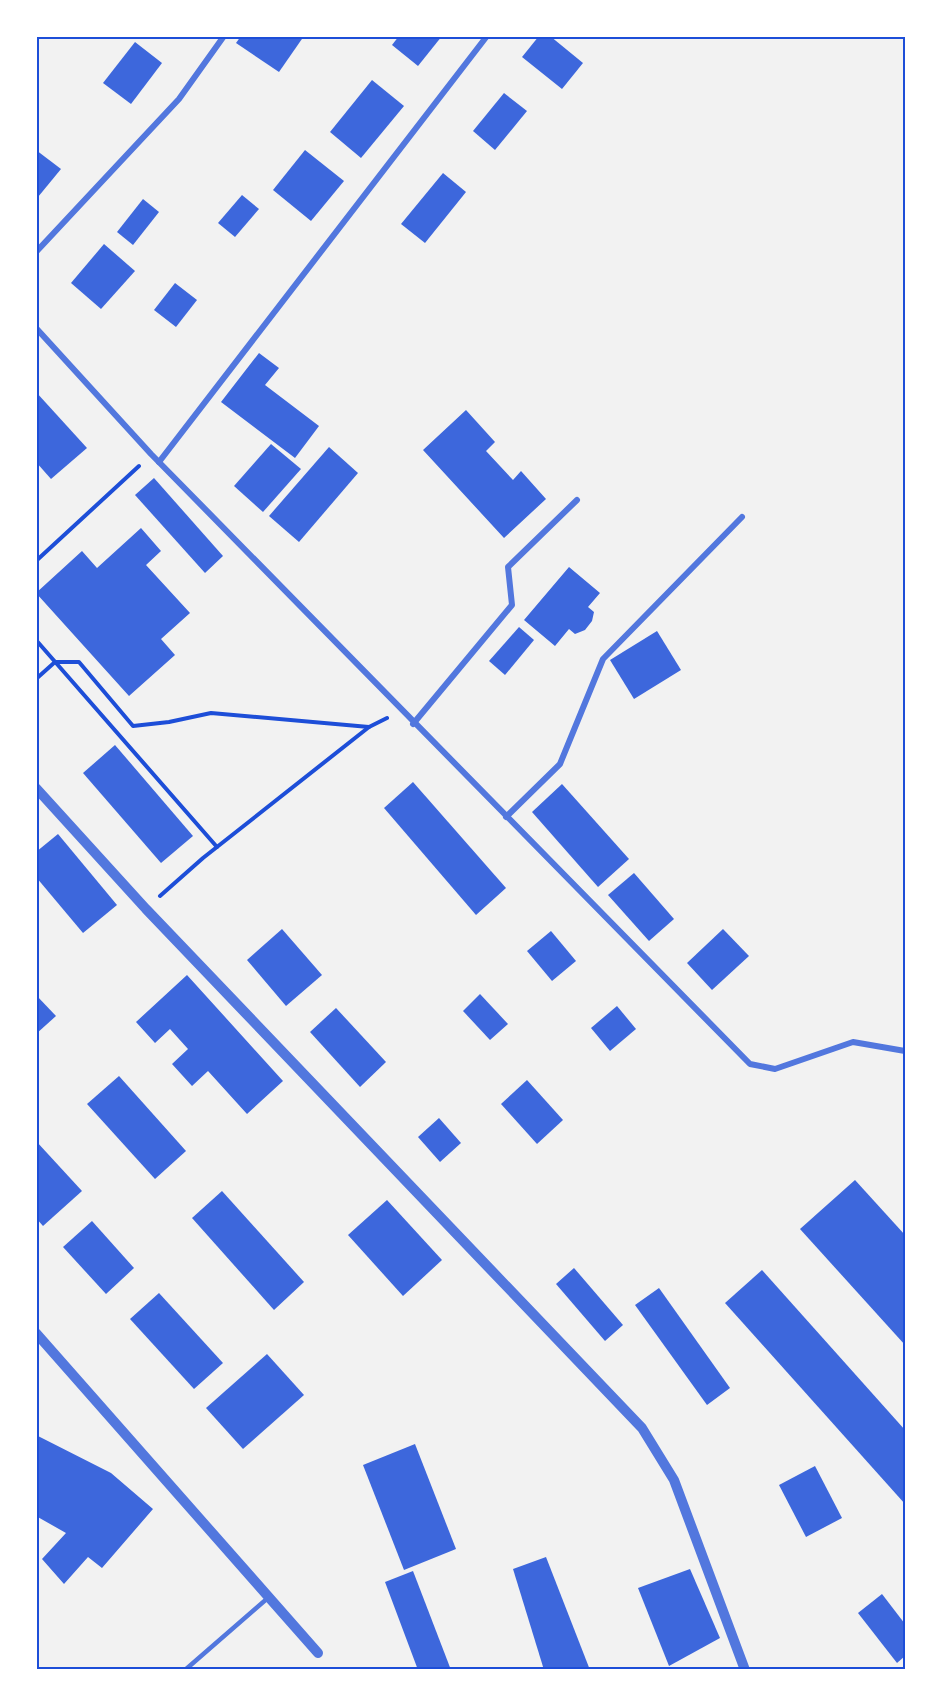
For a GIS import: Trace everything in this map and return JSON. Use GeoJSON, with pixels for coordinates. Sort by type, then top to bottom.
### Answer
{"type":"FeatureCollection","features":[{"type":"Feature","properties":{"kind":"street"},"geometry":{"type":"LineString","coordinates":[[36,252],[179,99],[225,36]]}},
{"type":"Feature","properties":{"kind":"street"},"geometry":{"type":"LineString","coordinates":[[159,462],[487,36]]}},
{"type":"Feature","properties":{"kind":"street"},"geometry":{"type":"LineString","coordinates":[[36,328],[151,454],[413,724],[750,1064],[775,1069],[853,1042],[905,1051]]}},
{"type":"Feature","properties":{"kind":"street"},"geometry":{"type":"LineString","coordinates":[[413,724],[512,605],[508,567],[577,500]]}},
{"type":"Feature","properties":{"kind":"street"},"geometry":{"type":"LineString","coordinates":[[506,818],[560,764],[603,659],[742,517]]}},
{"type":"Feature","properties":{"kind":"street"},"geometry":{"type":"LineString","coordinates":[[36,788],[146,909],[642,1428],[674,1480],[745,1670]]}},
{"type":"Feature","properties":{"kind":"street"},"geometry":{"type":"LineString","coordinates":[[36,1333],[318,1653]]}},
{"type":"Feature","properties":{"kind":"lane"},"geometry":{"type":"LineString","coordinates":[[185,1670],[270,1597]]}},
{"type":"Feature","properties":{"kind":"path"},"geometry":{"type":"LineString","coordinates":[[36,561],[151,454]]}},
{"type":"Feature","properties":{"kind":"path"},"geometry":{"type":"LineString","coordinates":[[36,640],[217,847]]}},
{"type":"Feature","properties":{"kind":"path"},"geometry":{"type":"LineString","coordinates":[[36,679],[55,662],[79,662],[134,726],[169,723],[211,713],[369,727]]}},
{"type":"Feature","properties":{"kind":"path"},"geometry":{"type":"LineString","coordinates":[[146,909],[217,847],[369,727],[401,711]]}},
{"type":"Feature","properties":{"kind":"building"},"geometry":{"type":"Polygon","coordinates":[[[241,36],[304,36],[279,72],[236,43],[241,36]]]}},
{"type":"Feature","properties":{"kind":"building"},"geometry":{"type":"Polygon","coordinates":[[[399,36],[442,36],[418,66],[392,45],[399,36]]]}},
{"type":"Feature","properties":{"kind":"building"},"geometry":{"type":"Polygon","coordinates":[[[539,36],[550,36],[583,63],[562,89],[522,57],[539,36]]]}},
{"type":"Feature","properties":{"kind":"building"},"geometry":{"type":"Polygon","coordinates":[[[135,42],[162,63],[131,104],[103,83],[135,42]]]}},
{"type":"Feature","properties":{"kind":"building"},"geometry":{"type":"Polygon","coordinates":[[[372,80],[404,106],[361,158],[330,132],[372,80]]]}},
{"type":"Feature","properties":{"kind":"building"},"geometry":{"type":"Polygon","coordinates":[[[504,93],[527,111],[495,150],[473,131],[504,93]]]}},
{"type":"Feature","properties":{"kind":"building"},"geometry":{"type":"Polygon","coordinates":[[[36,150],[61,169],[38,197],[36,195],[36,150]]]}},
{"type":"Feature","properties":{"kind":"building"},"geometry":{"type":"Polygon","coordinates":[[[305,150],[344,181],[311,221],[273,190],[305,150]]]}},
{"type":"Feature","properties":{"kind":"building"},"geometry":{"type":"Polygon","coordinates":[[[443,173],[466,192],[425,243],[401,224],[443,173]]]}},
{"type":"Feature","properties":{"kind":"building"},"geometry":{"type":"Polygon","coordinates":[[[242,195],[259,209],[235,237],[218,223],[242,195]]]}},
{"type":"Feature","properties":{"kind":"building"},"geometry":{"type":"Polygon","coordinates":[[[143,199],[159,212],[133,245],[117,232],[143,199]]]}},
{"type":"Feature","properties":{"kind":"building"},"geometry":{"type":"Polygon","coordinates":[[[104,244],[135,271],[101,309],[71,283],[104,244]]]}},
{"type":"Feature","properties":{"kind":"building"},"geometry":{"type":"Polygon","coordinates":[[[175,283],[197,300],[176,327],[154,310],[175,283]]]}},
{"type":"Feature","properties":{"kind":"building"},"geometry":{"type":"Polygon","coordinates":[[[259,353],[279,368],[265,385],[319,426],[295,458],[221,402],[259,353]]]}},
{"type":"Feature","properties":{"kind":"building"},"geometry":{"type":"Polygon","coordinates":[[[36,392],[87,448],[51,479],[36,462],[36,392]]]}},
{"type":"Feature","properties":{"kind":"building"},"geometry":{"type":"Polygon","coordinates":[[[466,410],[495,442],[486,451],[513,480],[521,471],[546,499],[504,538],[423,450],[466,410]]]}},
{"type":"Feature","properties":{"kind":"building"},"geometry":{"type":"Polygon","coordinates":[[[271,444],[301,469],[263,512],[234,486],[271,444]]]}},
{"type":"Feature","properties":{"kind":"building"},"geometry":{"type":"Polygon","coordinates":[[[329,447],[358,473],[299,542],[269,516],[329,447]]]}},
{"type":"Feature","properties":{"kind":"building"},"geometry":{"type":"Polygon","coordinates":[[[154,478],[223,556],[205,573],[135,495],[154,478]]]}},
{"type":"Feature","properties":{"kind":"building"},"geometry":{"type":"Polygon","coordinates":[[[141,528],[161,551],[146,565],[190,613],[161,639],[175,655],[129,696],[36,593],[82,551],[97,568],[141,528]]]}},
{"type":"Feature","properties":{"kind":"building"},"geometry":{"type":"Polygon","coordinates":[[[569,567],[600,593],[588,607],[594,612],[592,621],[585,630],[575,634],[569,629],[555,646],[524,620],[569,567]]]}},
{"type":"Feature","properties":{"kind":"building"},"geometry":{"type":"Polygon","coordinates":[[[519,627],[534,640],[505,675],[489,661],[519,627]]]}},
{"type":"Feature","properties":{"kind":"building"},"geometry":{"type":"Polygon","coordinates":[[[657,631],[681,670],[634,699],[610,660],[657,631]]]}},
{"type":"Feature","properties":{"kind":"building"},"geometry":{"type":"Polygon","coordinates":[[[115,745],[193,836],[161,863],[83,773],[115,745]]]}},
{"type":"Feature","properties":{"kind":"building"},"geometry":{"type":"Polygon","coordinates":[[[413,782],[506,888],[476,915],[384,808],[413,782]]]}},
{"type":"Feature","properties":{"kind":"building"},"geometry":{"type":"Polygon","coordinates":[[[562,784],[629,859],[598,887],[532,812],[562,784]]]}},
{"type":"Feature","properties":{"kind":"building"},"geometry":{"type":"Polygon","coordinates":[[[58,834],[117,905],[83,933],[36,877],[36,852],[58,834]]]}},
{"type":"Feature","properties":{"kind":"building"},"geometry":{"type":"Polygon","coordinates":[[[634,873],[674,919],[649,941],[608,895],[634,873]]]}},
{"type":"Feature","properties":{"kind":"building"},"geometry":{"type":"Polygon","coordinates":[[[282,929],[322,975],[286,1006],[247,960],[282,929]]]}},
{"type":"Feature","properties":{"kind":"building"},"geometry":{"type":"Polygon","coordinates":[[[723,929],[749,956],[712,990],[687,963],[723,929]]]}},
{"type":"Feature","properties":{"kind":"building"},"geometry":{"type":"Polygon","coordinates":[[[551,931],[576,961],[552,981],[527,951],[551,931]]]}},
{"type":"Feature","properties":{"kind":"building"},"geometry":{"type":"Polygon","coordinates":[[[187,975],[283,1081],[247,1114],[208,1071],[192,1086],[172,1064],[188,1049],[170,1029],[155,1043],[136,1022],[187,975]]]}},
{"type":"Feature","properties":{"kind":"building"},"geometry":{"type":"Polygon","coordinates":[[[480,994],[508,1024],[490,1040],[463,1011],[480,994]]]}},
{"type":"Feature","properties":{"kind":"building"},"geometry":{"type":"Polygon","coordinates":[[[36,995],[56,1016],[36,1034],[36,995]]]}},
{"type":"Feature","properties":{"kind":"building"},"geometry":{"type":"Polygon","coordinates":[[[617,1006],[636,1029],[610,1051],[591,1028],[617,1006]]]}},
{"type":"Feature","properties":{"kind":"building"},"geometry":{"type":"Polygon","coordinates":[[[336,1008],[386,1062],[360,1087],[310,1032],[336,1008]]]}},
{"type":"Feature","properties":{"kind":"building"},"geometry":{"type":"Polygon","coordinates":[[[119,1076],[186,1151],[155,1179],[87,1104],[119,1076]]]}},
{"type":"Feature","properties":{"kind":"building"},"geometry":{"type":"Polygon","coordinates":[[[527,1080],[563,1120],[537,1144],[501,1104],[527,1080]]]}},
{"type":"Feature","properties":{"kind":"building"},"geometry":{"type":"Polygon","coordinates":[[[439,1118],[461,1143],[440,1162],[418,1137],[439,1118]]]}},
{"type":"Feature","properties":{"kind":"building"},"geometry":{"type":"Polygon","coordinates":[[[36,1141],[82,1191],[43,1226],[36,1218],[36,1141]]]}},
{"type":"Feature","properties":{"kind":"building"},"geometry":{"type":"Polygon","coordinates":[[[855,1180],[905,1235],[905,1345],[800,1229],[855,1180]]]}},
{"type":"Feature","properties":{"kind":"building"},"geometry":{"type":"Polygon","coordinates":[[[222,1191],[304,1282],[274,1310],[192,1218],[222,1191]]]}},
{"type":"Feature","properties":{"kind":"building"},"geometry":{"type":"Polygon","coordinates":[[[387,1200],[442,1260],[403,1296],[348,1235],[387,1200]]]}},
{"type":"Feature","properties":{"kind":"building"},"geometry":{"type":"Polygon","coordinates":[[[92,1221],[134,1268],[106,1294],[63,1247],[92,1221]]]}},
{"type":"Feature","properties":{"kind":"building"},"geometry":{"type":"Polygon","coordinates":[[[574,1268],[623,1325],[605,1341],[556,1284],[574,1268]]]}},
{"type":"Feature","properties":{"kind":"building"},"geometry":{"type":"Polygon","coordinates":[[[762,1270],[905,1430],[905,1504],[725,1303],[762,1270]]]}},
{"type":"Feature","properties":{"kind":"building"},"geometry":{"type":"Polygon","coordinates":[[[659,1288],[730,1388],[707,1405],[635,1305],[659,1288]]]}},
{"type":"Feature","properties":{"kind":"building"},"geometry":{"type":"Polygon","coordinates":[[[159,1293],[223,1363],[194,1389],[130,1319],[159,1293]]]}},
{"type":"Feature","properties":{"kind":"building"},"geometry":{"type":"Polygon","coordinates":[[[267,1354],[304,1395],[243,1449],[206,1408],[267,1354]]]}},
{"type":"Feature","properties":{"kind":"building"},"geometry":{"type":"Polygon","coordinates":[[[36,1435],[111,1473],[153,1509],[102,1568],[88,1557],[64,1584],[42,1559],[66,1533],[36,1516],[36,1435]]]}},
{"type":"Feature","properties":{"kind":"building"},"geometry":{"type":"Polygon","coordinates":[[[415,1444],[456,1549],[404,1570],[363,1465],[415,1444]]]}},
{"type":"Feature","properties":{"kind":"building"},"geometry":{"type":"Polygon","coordinates":[[[815,1466],[842,1518],[806,1537],[779,1485],[815,1466]]]}},
{"type":"Feature","properties":{"kind":"building"},"geometry":{"type":"Polygon","coordinates":[[[546,1557],[590,1670],[544,1670],[513,1569],[546,1557]]]}},
{"type":"Feature","properties":{"kind":"building"},"geometry":{"type":"Polygon","coordinates":[[[690,1569],[720,1638],[669,1666],[638,1588],[690,1569]]]}},
{"type":"Feature","properties":{"kind":"building"},"geometry":{"type":"Polygon","coordinates":[[[413,1571],[451,1670],[418,1670],[385,1582],[413,1571]]]}},
{"type":"Feature","properties":{"kind":"building"},"geometry":{"type":"Polygon","coordinates":[[[882,1594],[905,1624],[905,1656],[897,1663],[858,1613],[882,1594]]]}}]}
